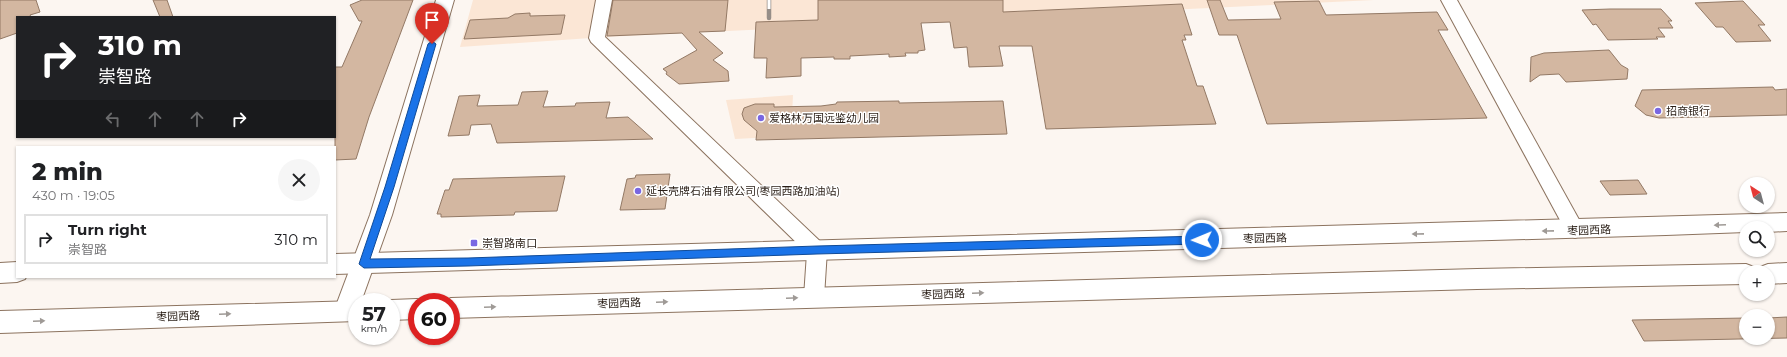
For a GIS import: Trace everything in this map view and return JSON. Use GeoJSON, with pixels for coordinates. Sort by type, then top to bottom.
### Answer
{"type":"FeatureCollection","features":[{"type":"Feature","properties":{"kind":"main road"},"geometry":{"type":"LineString","coordinates":[[356,293],[411,118],[445,0]]}},
{"type":"Feature","properties":{"kind":"main road","name":"枣园西路"},"geometry":{"type":"LineString","coordinates":[[336,264],[468,262],[817,250],[1575,230],[1787,222]]}},
{"type":"Feature","properties":{"kind":"main road"},"geometry":{"type":"LineString","coordinates":[[0,273],[16,272]]}},
{"type":"Feature","properties":{"kind":"main road"},"geometry":{"type":"LineString","coordinates":[[1775,274],[1787,273]]}},
{"type":"Feature","properties":{"kind":"main road","name":"枣园西路"},"geometry":{"type":"LineString","coordinates":[[460,308],[1502,279],[1739,274]]}},
{"type":"Feature","properties":{"kind":"main road","name":"枣园西路"},"geometry":{"type":"LineString","coordinates":[[0,322],[348,311]]}},
{"type":"Feature","properties":{"kind":"street"},"geometry":{"type":"LineString","coordinates":[[604,0],[597,38],[817,250],[814,298]]}},
{"type":"Feature","properties":{"kind":"street"},"geometry":{"type":"LineString","coordinates":[[1449,0],[1575,230]]}},
{"type":"Feature","properties":{"kind":"shaded area"},"geometry":{"type":"Polygon","coordinates":[[[473,0],[1374,0],[605,37],[460,47],[473,0]]]}},
{"type":"Feature","properties":{"kind":"shaded area","name":"爱格林万国远鉴幼儿园"},"geometry":{"type":"Polygon","coordinates":[[[793,95],[791,136],[735,139],[726,100],[793,95]]]}},
{"type":"Feature","properties":{"kind":"building"},"geometry":{"type":"Polygon","coordinates":[[[0,0],[36,0],[40,12],[30,16],[16,16],[16,33],[0,39],[0,0]]]}},
{"type":"Feature","properties":{"kind":"building"},"geometry":{"type":"Polygon","coordinates":[[[153,0],[167,0],[173,16],[160,16],[153,0]]]}},
{"type":"Feature","properties":{"kind":"building"},"geometry":{"type":"Polygon","coordinates":[[[362,0],[413,0],[369,117],[356,159],[336,160],[336,67],[342,67],[362,21],[359,21],[350,5],[362,0]]]}},
{"type":"Feature","properties":{"kind":"building"},"geometry":{"type":"Polygon","coordinates":[[[613,0],[728,0],[725,31],[699,32],[723,53],[713,60],[728,71],[729,81],[679,84],[666,74],[667,72],[663,69],[697,50],[682,33],[607,36],[613,0]]]}},
{"type":"Feature","properties":{"kind":"building"},"geometry":{"type":"Polygon","coordinates":[[[818,0],[1003,0],[1003,12],[1182,4],[1192,35],[1184,35],[1186,40],[1182,40],[1197,86],[1203,86],[1216,124],[1046,129],[1032,46],[999,46],[1003,66],[969,67],[967,47],[954,48],[950,22],[921,23],[925,50],[918,51],[918,53],[905,53],[906,56],[889,57],[889,54],[850,56],[850,59],[834,59],[834,57],[801,58],[801,76],[766,78],[767,58],[754,58],[756,22],[818,20],[818,0]]]}},
{"type":"Feature","properties":{"kind":"building"},"geometry":{"type":"Polygon","coordinates":[[[1207,0],[1220,0],[1228,20],[1281,19],[1274,2],[1319,1],[1326,15],[1437,12],[1448,30],[1438,30],[1487,118],[1267,124],[1237,35],[1219,35],[1207,0]]]}},
{"type":"Feature","properties":{"kind":"building"},"geometry":{"type":"Polygon","coordinates":[[[1743,1],[1765,25],[1758,25],[1771,41],[1736,42],[1723,27],[1716,27],[1695,3],[1743,1]]]}},
{"type":"Feature","properties":{"kind":"building"},"geometry":{"type":"Polygon","coordinates":[[[1661,9],[1672,21],[1668,21],[1673,28],[1658,28],[1665,37],[1656,37],[1658,39],[1608,40],[1596,24],[1593,25],[1582,10],[1661,9]]]}},
{"type":"Feature","properties":{"kind":"building"},"geometry":{"type":"Polygon","coordinates":[[[530,13],[530,16],[565,15],[561,34],[464,39],[470,20],[508,18],[515,14],[530,13]]]}},
{"type":"Feature","properties":{"kind":"building"},"geometry":{"type":"Polygon","coordinates":[[[1609,50],[1621,65],[1628,69],[1627,79],[1566,82],[1559,74],[1540,75],[1530,82],[1531,57],[1544,53],[1609,50]]]}},
{"type":"Feature","properties":{"kind":"building"},"geometry":{"type":"Polygon","coordinates":[[[1773,87],[1775,90],[1787,89],[1787,115],[1659,118],[1646,115],[1635,106],[1642,90],[1773,87]]]}},
{"type":"Feature","properties":{"kind":"building"},"geometry":{"type":"Polygon","coordinates":[[[548,91],[543,107],[575,106],[576,103],[610,102],[606,118],[628,117],[653,139],[497,143],[491,124],[471,125],[469,135],[448,136],[459,96],[480,95],[477,106],[518,105],[522,92],[548,91]]]}},
{"type":"Feature","properties":{"kind":"building"},"geometry":{"type":"Polygon","coordinates":[[[899,101],[899,103],[1003,101],[1007,134],[756,140],[757,131],[744,120],[742,114],[744,108],[755,104],[774,104],[774,107],[821,106],[836,104],[837,102],[899,101]]]}},
{"type":"Feature","properties":{"kind":"building"},"geometry":{"type":"Polygon","coordinates":[[[670,174],[665,209],[620,210],[627,179],[635,178],[636,175],[670,174]]]}},
{"type":"Feature","properties":{"kind":"building"},"geometry":{"type":"Polygon","coordinates":[[[565,176],[557,211],[515,212],[514,215],[441,217],[441,214],[437,214],[445,190],[449,190],[453,179],[565,176]]]}},
{"type":"Feature","properties":{"kind":"building"},"geometry":{"type":"Polygon","coordinates":[[[1638,180],[1647,194],[1610,195],[1600,181],[1638,180]]]}},
{"type":"Feature","properties":{"kind":"building"},"geometry":{"type":"Polygon","coordinates":[[[1787,317],[1787,338],[1775,338],[1775,318],[1787,317]]]}},
{"type":"Feature","properties":{"kind":"building"},"geometry":{"type":"Polygon","coordinates":[[[1739,318],[1739,339],[1644,341],[1632,320],[1739,318]]]}},
{"type":"Feature","properties":{"kind":"railway"},"geometry":{"type":"LineString","coordinates":[[769,0],[769,18]]}},
{"type":"Feature","properties":{"kind":"place","name":"招商银行"},"geometry":{"type":"Point","coordinates":[1658,111]}},
{"type":"Feature","properties":{"kind":"place","name":"爱格林万国远鉴幼儿园"},"geometry":{"type":"Point","coordinates":[761,118]}},
{"type":"Feature","properties":{"kind":"place","name":"延长壳牌石油有限公司(枣园西路加油站)"},"geometry":{"type":"Point","coordinates":[638,191]}},
{"type":"Feature","properties":{"kind":"place","name":"崇智路南口"},"geometry":{"type":"Point","coordinates":[474,243]}},
{"type":"Feature","properties":{"kind":"route"},"geometry":{"type":"LineString","coordinates":[[432,44],[411,118],[364,264],[1202,240]]}}]}
